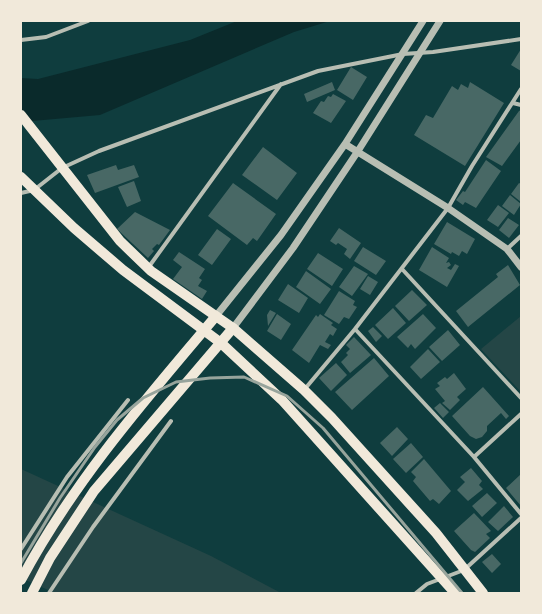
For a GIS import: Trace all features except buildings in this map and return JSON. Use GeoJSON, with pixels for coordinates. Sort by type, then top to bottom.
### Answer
{"type":"FeatureCollection","features":[{"type":"Feature","properties":{"kind":"main road"},"geometry":{"type":"LineString","coordinates":[[21,115],[52,152],[62,168],[120,241],[148,268],[233,328],[304,390],[436,533],[483,593]]}},
{"type":"Feature","properties":{"kind":"main road"},"geometry":{"type":"LineString","coordinates":[[21,177],[74,228],[123,270],[221,343],[282,400],[455,593]]}},
{"type":"Feature","properties":{"kind":"main road"},"geometry":{"type":"LineString","coordinates":[[21,580],[67,502],[108,446],[216,316]]}},
{"type":"Feature","properties":{"kind":"main road"},"geometry":{"type":"LineString","coordinates":[[32,593],[50,558],[94,491],[193,373],[233,328]]}},
{"type":"Feature","properties":{"kind":"street"},"geometry":{"type":"LineString","coordinates":[[21,40],[46,37],[88,21]]}},
{"type":"Feature","properties":{"kind":"street"},"geometry":{"type":"LineString","coordinates":[[233,328],[293,248],[358,151],[440,21]]}},
{"type":"Feature","properties":{"kind":"street"},"geometry":{"type":"LineString","coordinates":[[216,316],[281,235],[345,144],[422,22]]}},
{"type":"Feature","properties":{"kind":"street"},"geometry":{"type":"LineString","coordinates":[[21,193],[34,190],[62,168],[99,151],[318,71],[403,54],[421,53],[521,39]]}},
{"type":"Feature","properties":{"kind":"street"},"geometry":{"type":"LineString","coordinates":[[148,268],[281,84]]}},
{"type":"Feature","properties":{"kind":"street"},"geometry":{"type":"LineString","coordinates":[[304,390],[355,329],[448,208],[472,166],[521,89]]}},
{"type":"Feature","properties":{"kind":"street"},"geometry":{"type":"LineString","coordinates":[[512,103],[521,105]]}},
{"type":"Feature","properties":{"kind":"street"},"geometry":{"type":"LineString","coordinates":[[345,144],[448,208],[506,249],[521,267]]}},
{"type":"Feature","properties":{"kind":"street"},"geometry":{"type":"LineString","coordinates":[[506,249],[521,236]]}},
{"type":"Feature","properties":{"kind":"street"},"geometry":{"type":"LineString","coordinates":[[402,269],[521,398]]}},
{"type":"Feature","properties":{"kind":"street"},"geometry":{"type":"LineString","coordinates":[[355,329],[474,458],[521,514]]}},
{"type":"Feature","properties":{"kind":"street"},"geometry":{"type":"LineString","coordinates":[[21,548],[67,478],[128,400]]}},
{"type":"Feature","properties":{"kind":"street"},"geometry":{"type":"LineString","coordinates":[[474,458],[521,414]]}},
{"type":"Feature","properties":{"kind":"street"},"geometry":{"type":"LineString","coordinates":[[49,593],[93,527],[171,421]]}},
{"type":"Feature","properties":{"kind":"street"},"geometry":{"type":"LineString","coordinates":[[416,593],[427,584],[444,579],[464,570],[521,518]]}},
{"type":"Feature","properties":{"kind":"shaded area"},"geometry":{"type":"Polygon","coordinates":[[[237,21],[330,21],[294,32],[100,115],[21,122],[21,78],[38,79],[190,40],[237,21]]]}},
{"type":"Feature","properties":{"kind":"shaded area"},"geometry":{"type":"Polygon","coordinates":[[[521,316],[521,392],[481,349],[521,316]]]}},
{"type":"Feature","properties":{"kind":"shaded area"},"geometry":{"type":"Polygon","coordinates":[[[21,469],[211,556],[281,593],[55,593],[21,578],[21,469]]]}},
{"type":"Feature","properties":{"kind":"railway"},"geometry":{"type":"LineString","coordinates":[[21,563],[60,498],[95,447],[117,420],[143,398],[176,382],[210,378],[244,377],[287,396],[323,428],[462,593]]}}]}
